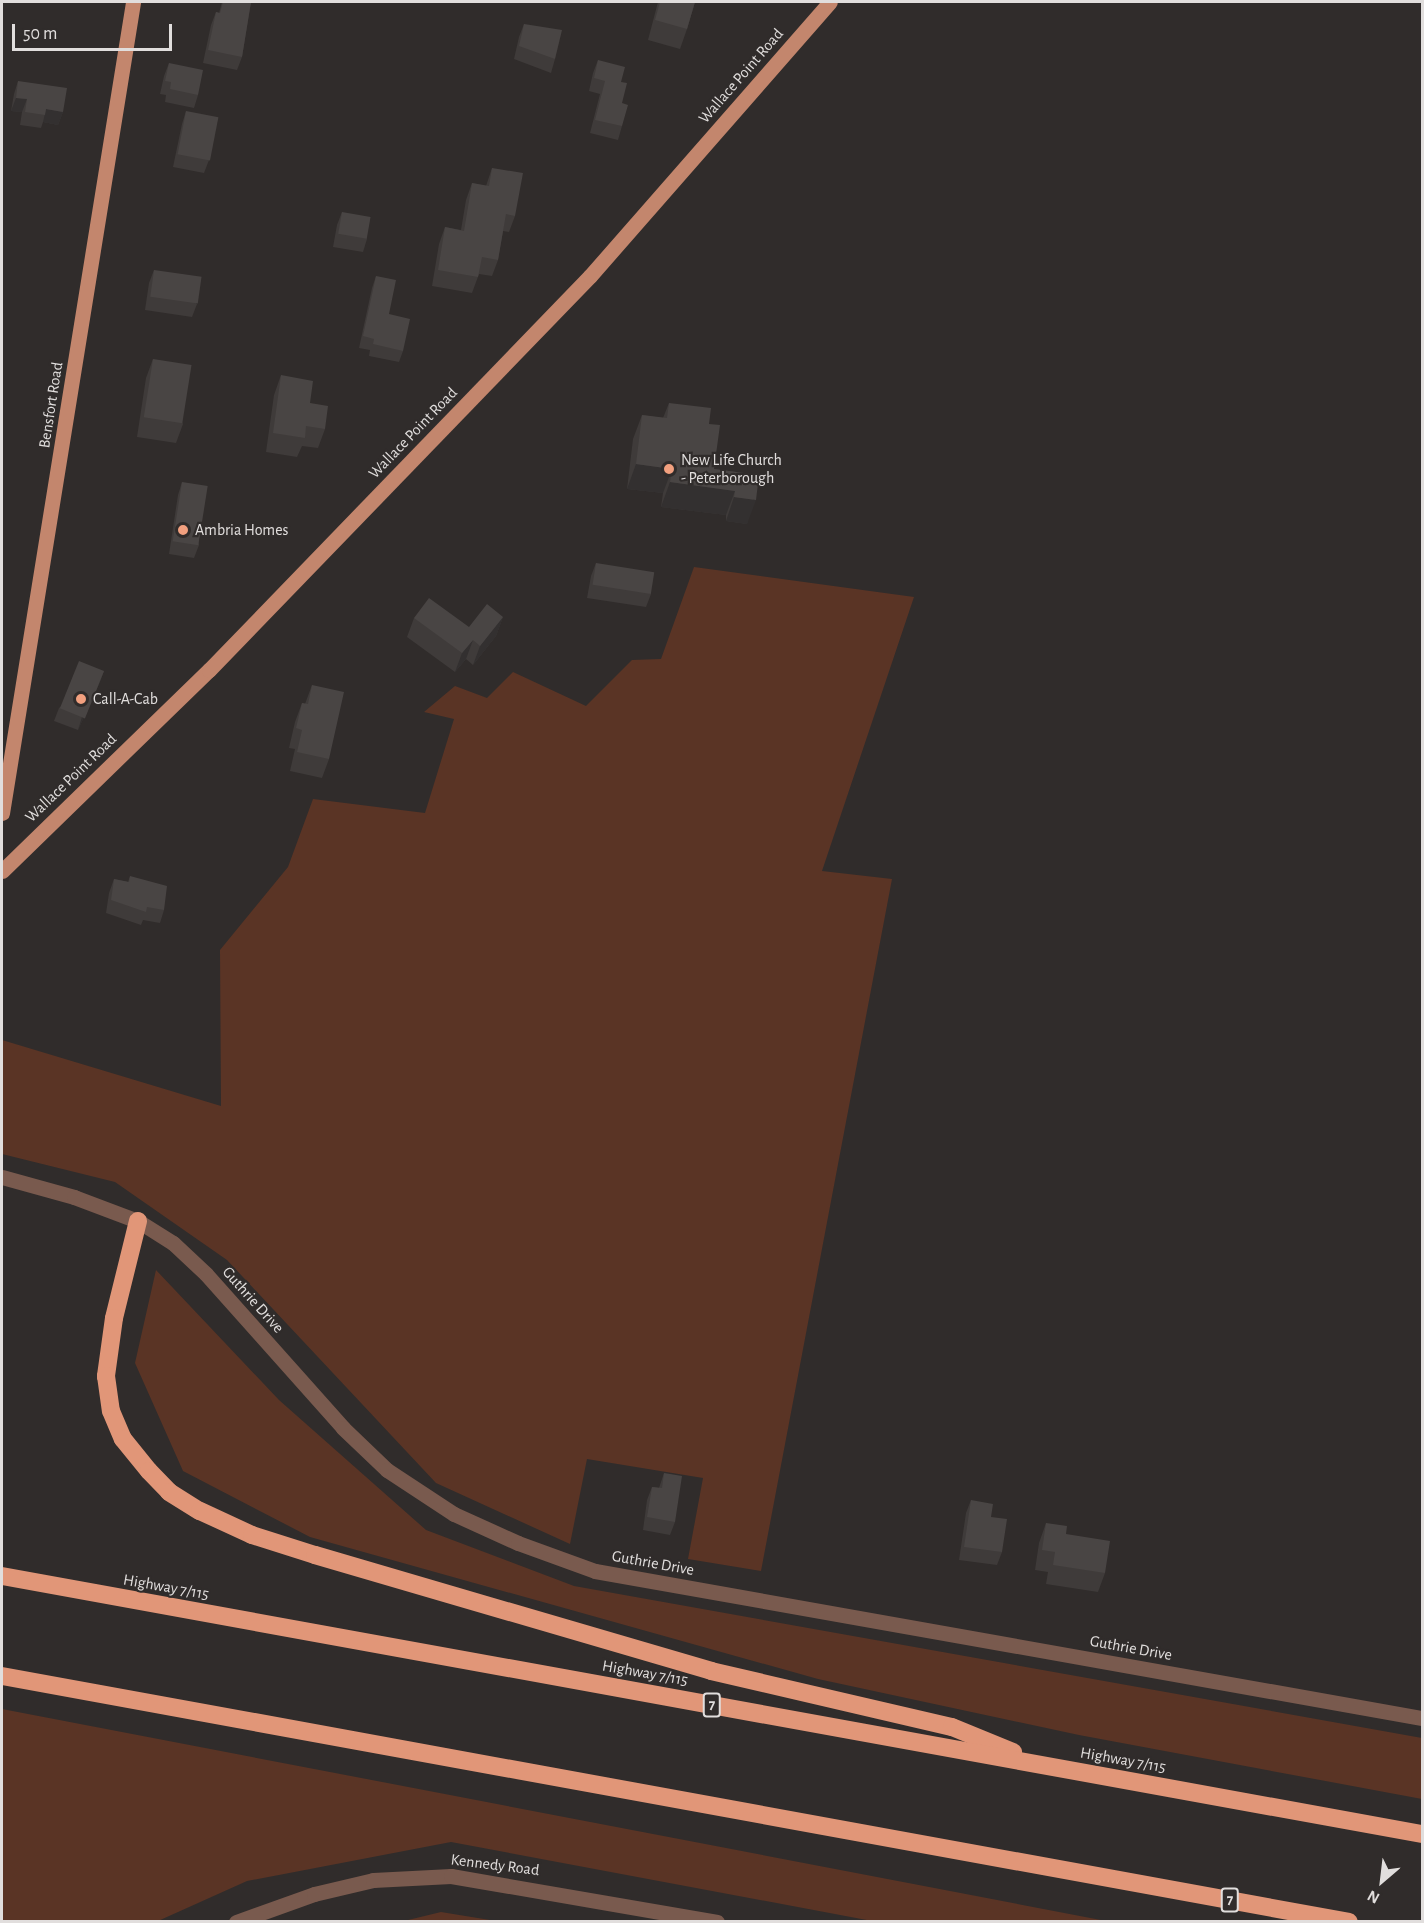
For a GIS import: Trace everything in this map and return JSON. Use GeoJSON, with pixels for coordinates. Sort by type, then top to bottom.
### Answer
{"type":"FeatureCollection","features":[{"type":"Feature","properties":{"kind":"highway"},"geometry":{"type":"LineString","coordinates":[[138,1221],[114,1318],[106,1376],[111,1411],[123,1439],[149,1471],[169,1492],[200,1511],[252,1535],[315,1555],[711,1671],[952,1727],[1048,1767]]}},
{"type":"Feature","properties":{"kind":"highway","name":"Highway 7/115"},"geometry":{"type":"LineString","coordinates":[[2,1576],[1422,1834]]}},
{"type":"Feature","properties":{"kind":"highway","name":"7"},"geometry":{"type":"LineString","coordinates":[[2,1676],[1348,1922]]}},
{"type":"Feature","properties":{"kind":"highway"},"geometry":{"type":"LineString","coordinates":[[1112,1879],[1295,1922]]}},
{"type":"Feature","properties":{"kind":"main road","name":"Bensfort Road"},"geometry":{"type":"LineString","coordinates":[[2,813],[133,2]]}},
{"type":"Feature","properties":{"kind":"main road","name":"Wallace Point Road"},"geometry":{"type":"LineString","coordinates":[[2,871],[209,670],[590,276],[830,2]]}},
{"type":"Feature","properties":{"kind":"street","name":"Guthrie Drive"},"geometry":{"type":"LineString","coordinates":[[2,1177],[74,1197],[138,1221],[173,1243],[206,1274],[343,1428],[387,1470],[445,1509],[518,1543],[595,1571],[1422,1718]]}},
{"type":"Feature","properties":{"kind":"street","name":"Kennedy Road"},"geometry":{"type":"LineString","coordinates":[[236,1922],[314,1894],[373,1880],[451,1876],[717,1922]]}},
{"type":"Feature","properties":{"kind":"shaded area"},"geometry":{"type":"Polygon","coordinates":[[[694,567],[914,597],[822,871],[892,879],[761,1571],[688,1559],[703,1478],[587,1459],[570,1544],[436,1483],[227,1260],[115,1182],[2,1154],[2,1040],[221,1106],[220,950],[288,867],[313,799],[425,813],[454,719],[424,712],[455,686],[487,698],[513,672],[586,706],[632,660],[661,659],[694,567]]]}},
{"type":"Feature","properties":{"kind":"shaded area"},"geometry":{"type":"Polygon","coordinates":[[[156,1270],[279,1400],[426,1530],[574,1586],[1422,1738],[1422,1799],[1079,1735],[818,1679],[310,1537],[183,1471],[135,1363],[156,1270]]]}},
{"type":"Feature","properties":{"kind":"shaded area"},"geometry":{"type":"Polygon","coordinates":[[[2,1709],[1106,1921],[872,1921],[451,1842],[247,1881],[158,1921],[2,1921],[2,1709]]]}},
{"type":"Feature","properties":{"kind":"shaded area"},"geometry":{"type":"Polygon","coordinates":[[[441,1912],[496,1921],[404,1921],[441,1912]]]}},
{"type":"Feature","properties":{"kind":"building"},"geometry":{"type":"Polygon","coordinates":[[[223,2],[251,2],[242,57],[208,50],[216,12],[220,13],[223,2]]]}},
{"type":"Feature","properties":{"kind":"building"},"geometry":{"type":"Polygon","coordinates":[[[660,2],[695,2],[687,29],[655,20],[660,2]]]}},
{"type":"Feature","properties":{"kind":"building"},"geometry":{"type":"Polygon","coordinates":[[[524,24],[562,30],[555,59],[519,46],[524,24]]]}},
{"type":"Feature","properties":{"kind":"building"},"geometry":{"type":"Polygon","coordinates":[[[598,60],[625,67],[621,82],[627,83],[622,103],[628,105],[622,126],[595,120],[605,81],[594,78],[598,60]]]}},
{"type":"Feature","properties":{"kind":"building"},"geometry":{"type":"Polygon","coordinates":[[[169,63],[203,70],[198,95],[170,89],[171,82],[165,81],[169,63]]]}},
{"type":"Feature","properties":{"kind":"building"},"geometry":{"type":"Polygon","coordinates":[[[18,81],[67,88],[63,112],[46,109],[45,115],[25,112],[27,99],[16,98],[18,81]]]}},
{"type":"Feature","properties":{"kind":"building"},"geometry":{"type":"Polygon","coordinates":[[[186,111],[218,117],[210,160],[178,154],[186,111]]]}},
{"type":"Feature","properties":{"kind":"building"},"geometry":{"type":"Polygon","coordinates":[[[492,168],[523,173],[515,216],[506,214],[498,260],[482,257],[478,277],[438,270],[445,227],[464,231],[472,183],[489,186],[492,168]]]}},
{"type":"Feature","properties":{"kind":"building"},"geometry":{"type":"Polygon","coordinates":[[[342,212],[371,217],[367,239],[338,234],[342,212]]]}},
{"type":"Feature","properties":{"kind":"building"},"geometry":{"type":"Polygon","coordinates":[[[154,270],[202,277],[198,303],[150,297],[154,270]]]}},
{"type":"Feature","properties":{"kind":"building"},"geometry":{"type":"Polygon","coordinates":[[[376,276],[396,280],[389,314],[410,319],[403,351],[373,344],[374,339],[363,336],[376,276]]]}},
{"type":"Feature","properties":{"kind":"building"},"geometry":{"type":"Polygon","coordinates":[[[153,359],[192,365],[182,423],[144,417],[153,359]]]}},
{"type":"Feature","properties":{"kind":"building"},"geometry":{"type":"Polygon","coordinates":[[[281,375],[313,381],[310,403],[328,406],[325,429],[306,426],[305,438],[273,433],[281,375]]]}},
{"type":"Feature","properties":{"kind":"building"},"geometry":{"type":"Polygon","coordinates":[[[669,403],[711,408],[709,424],[720,425],[714,469],[759,475],[756,500],[734,497],[735,491],[670,482],[672,469],[636,464],[642,415],[667,418],[669,403]]]}},
{"type":"Feature","properties":{"kind":"building"},"geometry":{"type":"Polygon","coordinates":[[[182,482],[208,486],[198,545],[173,541],[182,482]]]}},
{"type":"Feature","properties":{"kind":"building"},"geometry":{"type":"Polygon","coordinates":[[[596,563],[654,572],[651,594],[593,585],[596,563]]]}},
{"type":"Feature","properties":{"kind":"building"},"geometry":{"type":"Polygon","coordinates":[[[429,598],[469,627],[487,604],[503,617],[480,646],[473,640],[462,653],[414,618],[429,598]]]}},
{"type":"Feature","properties":{"kind":"building"},"geometry":{"type":"Polygon","coordinates":[[[79,661],[104,671],[85,718],[60,708],[79,661]]]}},
{"type":"Feature","properties":{"kind":"building"},"geometry":{"type":"Polygon","coordinates":[[[312,685],[344,692],[329,759],[297,752],[302,730],[296,728],[302,703],[308,704],[312,685]]]}},
{"type":"Feature","properties":{"kind":"building"},"geometry":{"type":"Polygon","coordinates":[[[130,876],[167,886],[164,910],[147,907],[146,912],[111,900],[114,879],[129,882],[130,876]]]}},
{"type":"Feature","properties":{"kind":"building"},"geometry":{"type":"Polygon","coordinates":[[[664,1473],[682,1476],[675,1522],[647,1517],[652,1487],[662,1488],[664,1473]]]}},
{"type":"Feature","properties":{"kind":"building"},"geometry":{"type":"Polygon","coordinates":[[[971,1500],[993,1504],[991,1517],[1007,1519],[1002,1552],[964,1547],[971,1500]]]}},
{"type":"Feature","properties":{"kind":"building"},"geometry":{"type":"Polygon","coordinates":[[[1046,1523],[1067,1526],[1066,1534],[1110,1541],[1105,1573],[1053,1565],[1055,1552],[1042,1550],[1046,1523]]]}},
{"type":"Feature","properties":{"kind":"place","name":"New Life Church - Peterborough"},"geometry":{"type":"Point","coordinates":[669,469]}},
{"type":"Feature","properties":{"kind":"place","name":"Ambria Homes"},"geometry":{"type":"Point","coordinates":[183,530]}},
{"type":"Feature","properties":{"kind":"place","name":"Call-A-Cab"},"geometry":{"type":"Point","coordinates":[81,699]}}]}
